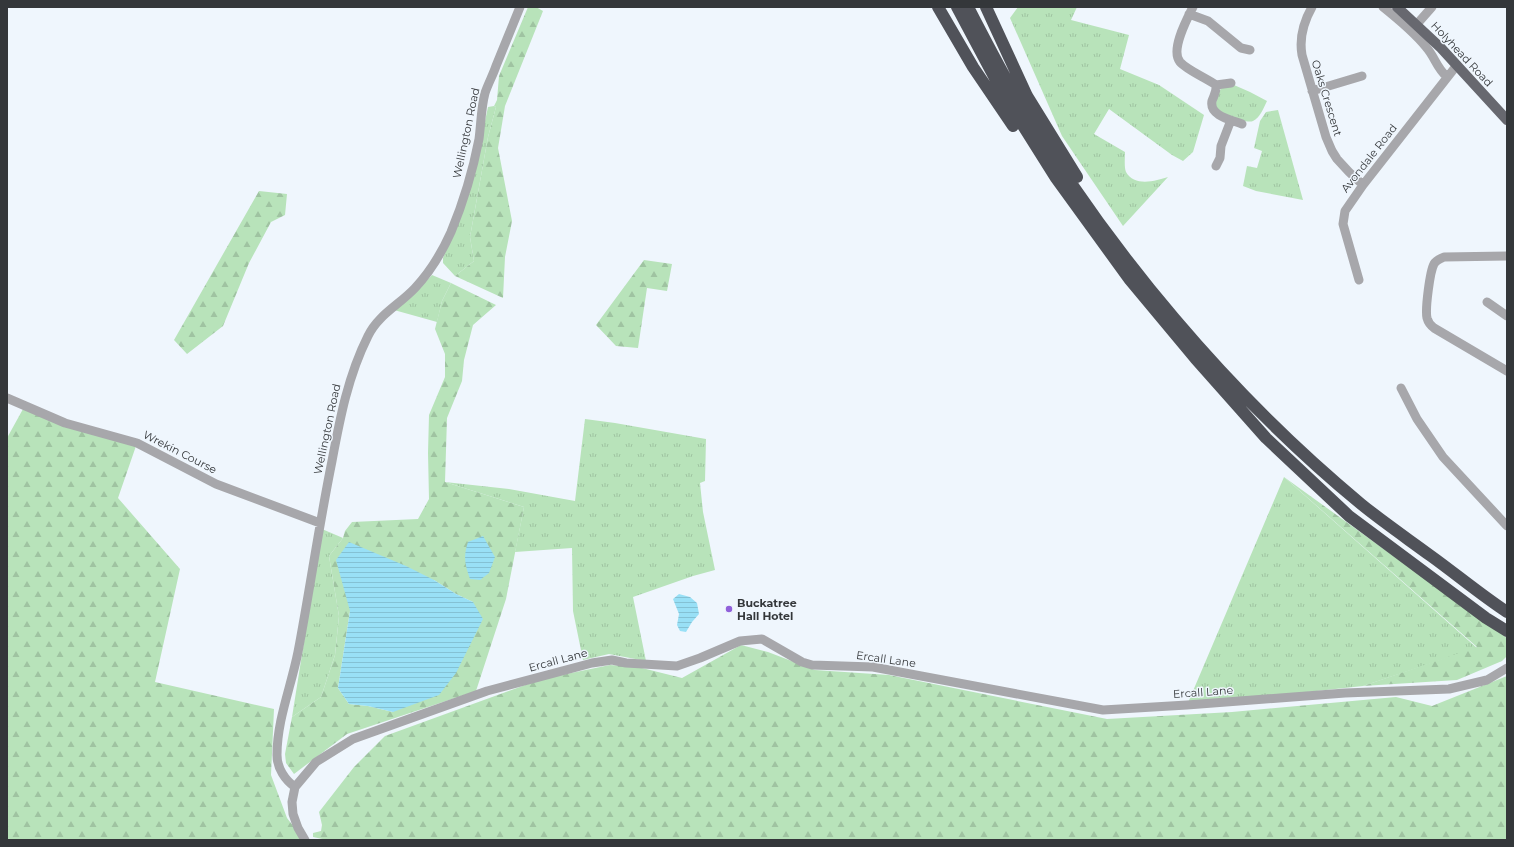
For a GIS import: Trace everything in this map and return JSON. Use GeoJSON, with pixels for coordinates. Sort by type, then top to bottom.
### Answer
{"type":"FeatureCollection","features":[{"type":"Feature","properties":{"kind":"highway"},"geometry":{"type":"LineString","coordinates":[[938,7],[974,67],[1022,138],[1056,178]]}},
{"type":"Feature","properties":{"kind":"highway"},"geometry":{"type":"LineString","coordinates":[[957,7],[1005,97],[1056,178],[1130,280],[1195,358],[1266,438],[1349,516],[1486,618],[1507,631]]}},
{"type":"Feature","properties":{"kind":"highway"},"geometry":{"type":"LineString","coordinates":[[968,7],[1020,104],[1054,158],[1090,210],[1152,291],[1203,351],[1275,427],[1362,504],[1507,612]]}},
{"type":"Feature","properties":{"kind":"highway"},"geometry":{"type":"LineString","coordinates":[[986,7],[1041,120],[1087,194],[1116,235],[1152,291]]}},
{"type":"Feature","properties":{"kind":"main road","name":"Holyhead Road"},"geometry":{"type":"LineString","coordinates":[[1397,7],[1417,24],[1456,64],[1507,120]]}},
{"type":"Feature","properties":{"kind":"street","name":"Wellington Road"},"geometry":{"type":"LineString","coordinates":[[295,787],[286,779],[279,767],[277,757],[282,712],[297,655],[343,404],[358,359],[374,325],[382,316],[415,288],[439,257],[451,231],[465,193],[478,141],[485,93],[520,7]]}},
{"type":"Feature","properties":{"kind":"street","name":"Oaks Crescent"},"geometry":{"type":"LineString","coordinates":[[1312,7],[1304,24],[1300,45],[1312,91],[1326,137],[1332,151],[1337,159],[1363,185]]}},
{"type":"Feature","properties":{"kind":"street","name":"Holyhead Road"},"geometry":{"type":"LineString","coordinates":[[1383,7],[1406,26],[1426,46],[1432,54],[1440,71],[1447,77]]}},
{"type":"Feature","properties":{"kind":"street"},"geometry":{"type":"LineString","coordinates":[[1417,24],[1432,7]]}},
{"type":"Feature","properties":{"kind":"street"},"geometry":{"type":"LineString","coordinates":[[1231,83],[1216,85],[1183,65],[1177,58],[1176,51],[1178,43],[1191,10],[1208,21],[1243,51]]}},
{"type":"Feature","properties":{"kind":"street","name":"Avondale Road"},"geometry":{"type":"LineString","coordinates":[[1359,280],[1343,224],[1345,210],[1456,64]]}},
{"type":"Feature","properties":{"kind":"street"},"geometry":{"type":"LineString","coordinates":[[1312,91],[1359,77],[1359,87]]}},
{"type":"Feature","properties":{"kind":"street"},"geometry":{"type":"LineString","coordinates":[[1216,85],[1217,90],[1212,102],[1213,109],[1217,114],[1242,124]]}},
{"type":"Feature","properties":{"kind":"street"},"geometry":{"type":"LineString","coordinates":[[1221,162],[1221,146],[1231,120]]}},
{"type":"Feature","properties":{"kind":"street"},"geometry":{"type":"LineString","coordinates":[[1507,256],[1444,257],[1439,259],[1435,262],[1432,270],[1426,308],[1427,319],[1430,325],[1507,371]]}},
{"type":"Feature","properties":{"kind":"street"},"geometry":{"type":"LineString","coordinates":[[1487,302],[1507,316]]}},
{"type":"Feature","properties":{"kind":"street"},"geometry":{"type":"LineString","coordinates":[[1402,388],[1417,419],[1443,457],[1507,526]]}},
{"type":"Feature","properties":{"kind":"street","name":"Wrekin Course"},"geometry":{"type":"LineString","coordinates":[[7,398],[65,424],[137,443],[216,484],[320,523]]}},
{"type":"Feature","properties":{"kind":"street","name":"Ercall Lane"},"geometry":{"type":"LineString","coordinates":[[295,787],[316,762],[353,739],[487,691],[592,663],[612,660],[626,663],[677,666],[713,653],[740,640],[762,639],[802,662],[812,664],[873,667],[1103,710],[1345,693],[1450,689],[1487,680],[1507,668]]}},
{"type":"Feature","properties":{"kind":"street"},"geometry":{"type":"LineString","coordinates":[[295,787],[292,802],[293,814],[298,828],[305,840]]}},
{"type":"Feature","properties":{"kind":"green space"},"geometry":{"type":"Polygon","coordinates":[[[528,7],[536,7],[543,11],[505,106],[498,148],[512,221],[505,257],[503,298],[455,276],[474,261],[470,237],[488,137],[496,107],[494,106],[497,100],[499,76],[528,7]]]}},
{"type":"Feature","properties":{"kind":"green space"},"geometry":{"type":"Polygon","coordinates":[[[1018,7],[1077,7],[1071,20],[1129,35],[1120,69],[1159,85],[1204,115],[1193,152],[1183,161],[1172,155],[1109,109],[1094,134],[1125,152],[1125,170],[1130,177],[1134,180],[1146,182],[1168,177],[1123,226],[1062,136],[1010,18],[1018,7]]]}},
{"type":"Feature","properties":{"kind":"green space"},"geometry":{"type":"Polygon","coordinates":[[[1234,85],[1267,101],[1260,115],[1255,120],[1250,122],[1233,118],[1222,113],[1216,107],[1221,88],[1234,85]]]}},
{"type":"Feature","properties":{"kind":"green space"},"geometry":{"type":"Polygon","coordinates":[[[488,107],[496,107],[488,137],[470,237],[474,261],[455,276],[443,263],[443,258],[471,186],[488,107]]]}},
{"type":"Feature","properties":{"kind":"green space"},"geometry":{"type":"Polygon","coordinates":[[[1278,110],[1303,200],[1256,191],[1243,186],[1247,166],[1257,168],[1262,151],[1254,148],[1260,121],[1266,112],[1278,110]]]}},
{"type":"Feature","properties":{"kind":"green space"},"geometry":{"type":"Polygon","coordinates":[[[259,191],[287,194],[285,215],[271,222],[249,263],[223,326],[187,354],[174,340],[259,191]]]}},
{"type":"Feature","properties":{"kind":"green space"},"geometry":{"type":"Polygon","coordinates":[[[644,260],[672,264],[667,291],[647,288],[638,348],[616,346],[596,325],[644,260]]]}},
{"type":"Feature","properties":{"kind":"green space"},"geometry":{"type":"Polygon","coordinates":[[[432,275],[451,283],[442,301],[437,322],[394,310],[411,297],[432,275]]]}},
{"type":"Feature","properties":{"kind":"green space"},"geometry":{"type":"Polygon","coordinates":[[[451,283],[496,305],[473,325],[464,360],[462,381],[447,418],[445,482],[524,507],[506,599],[476,691],[347,734],[294,774],[286,763],[285,754],[292,717],[321,697],[335,655],[339,616],[329,556],[343,538],[345,531],[352,522],[418,519],[429,499],[429,415],[445,377],[445,354],[435,329],[442,301],[451,283]],[[434,580],[350,611],[338,688],[349,704],[368,706],[393,712],[473,602],[456,594],[434,580]]]}},
{"type":"Feature","properties":{"kind":"green space"},"geometry":{"type":"Polygon","coordinates":[[[23,409],[136,446],[118,498],[180,569],[155,682],[274,709],[271,775],[287,818],[304,840],[7,840],[7,438],[23,409]]]}},
{"type":"Feature","properties":{"kind":"green space"},"geometry":{"type":"Polygon","coordinates":[[[585,419],[706,439],[705,481],[700,483],[703,512],[715,570],[633,597],[646,661],[609,654],[583,660],[573,611],[572,548],[515,552],[524,507],[445,482],[509,489],[575,501],[585,419]]]}},
{"type":"Feature","properties":{"kind":"green space"},"geometry":{"type":"Polygon","coordinates":[[[1284,477],[1477,648],[1363,686],[1187,705],[1284,477]]]}},
{"type":"Feature","properties":{"kind":"green space"},"geometry":{"type":"Polygon","coordinates":[[[1284,477],[1507,638],[1507,656],[1502,661],[1457,680],[1363,686],[1477,647],[1284,477]]]}},
{"type":"Feature","properties":{"kind":"green space"},"geometry":{"type":"Polygon","coordinates":[[[322,529],[343,538],[329,556],[339,616],[335,655],[321,697],[292,717],[322,529]]]}},
{"type":"Feature","properties":{"kind":"green space"},"geometry":{"type":"Polygon","coordinates":[[[741,645],[768,652],[815,670],[889,675],[1107,719],[1232,712],[1396,697],[1432,706],[1507,676],[1507,840],[327,840],[313,837],[313,833],[321,831],[322,825],[319,812],[354,767],[385,736],[542,679],[610,665],[638,667],[682,678],[741,645]]]}},
{"type":"Feature","properties":{"kind":"water"},"geometry":{"type":"Polygon","coordinates":[[[483,536],[495,557],[489,573],[480,580],[470,579],[465,561],[468,542],[483,536]]]}},
{"type":"Feature","properties":{"kind":"water"},"geometry":{"type":"Polygon","coordinates":[[[349,542],[406,566],[473,602],[483,619],[456,673],[439,695],[393,712],[368,706],[349,704],[338,688],[350,611],[336,560],[349,542]]]}},
{"type":"Feature","properties":{"kind":"water"},"geometry":{"type":"Polygon","coordinates":[[[679,594],[690,597],[697,603],[699,614],[686,632],[680,631],[677,625],[679,614],[673,599],[679,594]]]}},
{"type":"Feature","properties":{"kind":"place","name":"Buckatree Hall Hotel"},"geometry":{"type":"Point","coordinates":[729,609]}}]}
